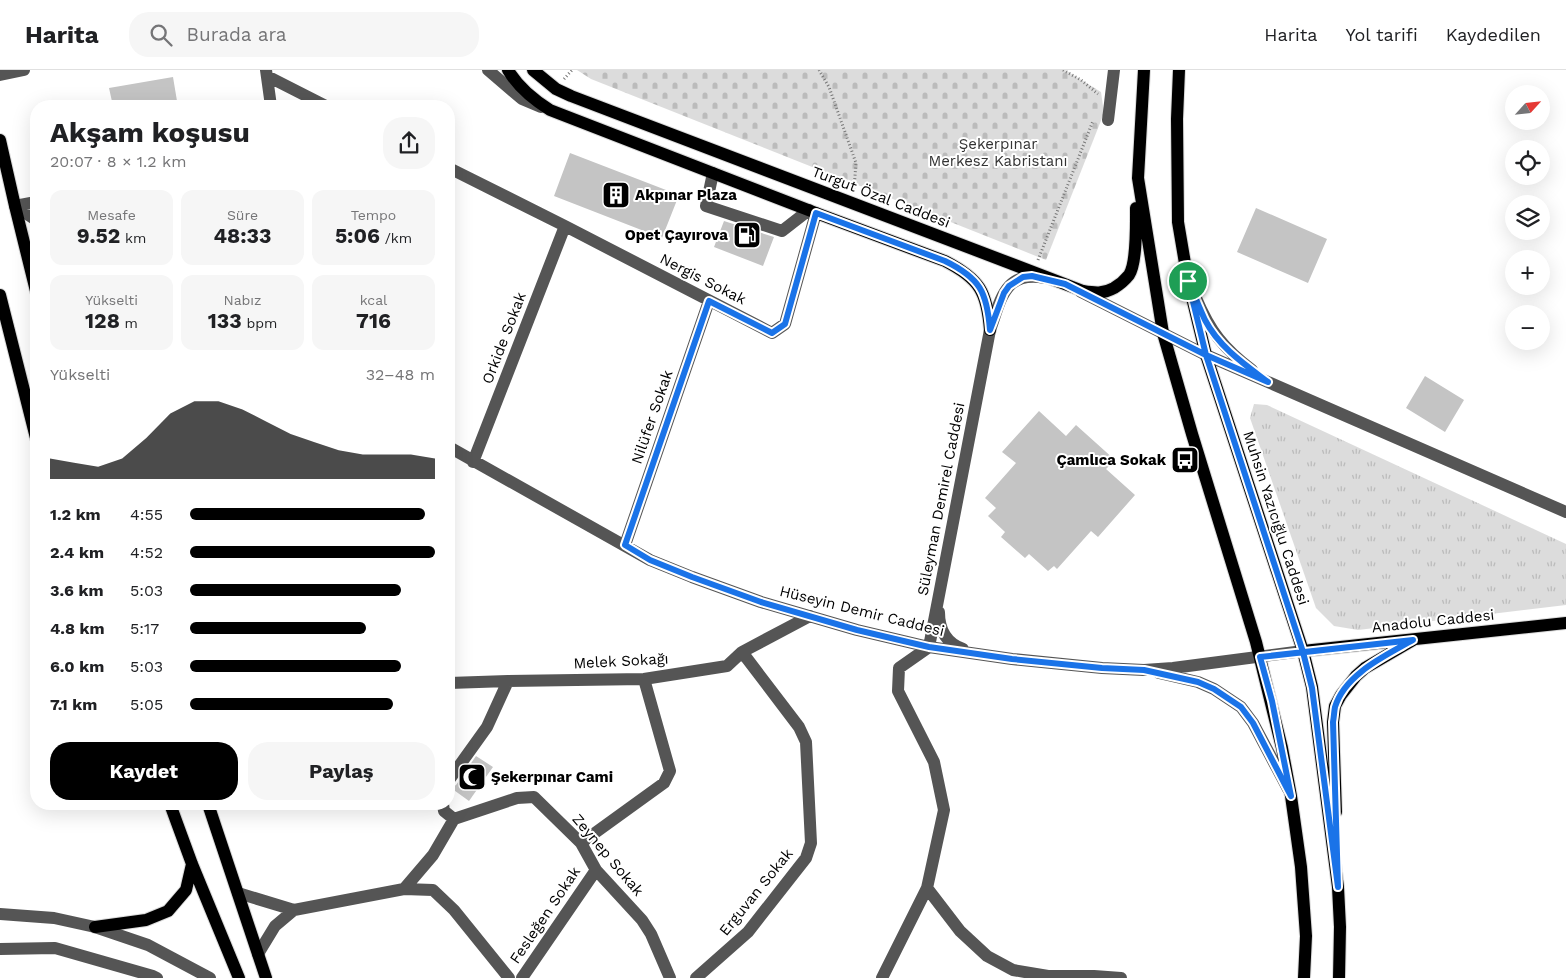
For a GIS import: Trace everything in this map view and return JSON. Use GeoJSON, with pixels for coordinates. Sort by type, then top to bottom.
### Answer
{"type":"FeatureCollection","features":[{"type":"Feature","properties":{"kind":"main road"},"geometry":{"type":"LineString","coordinates":[[508,70],[529,95],[550,110],[959,268],[980,287],[988,308],[990,330]]}},
{"type":"Feature","properties":{"kind":"main road","name":"Turgut Özal Caddesi"},"geometry":{"type":"LineString","coordinates":[[534,70],[556,89],[570,96],[1095,294],[1108,291],[1120,284],[1130,274],[1134,259],[1138,178]]}},
{"type":"Feature","properties":{"kind":"main road"},"geometry":{"type":"LineString","coordinates":[[1144,70],[1138,178],[1163,333],[1260,657],[1274,710],[1291,796],[1301,867],[1306,936],[1304,978]]}},
{"type":"Feature","properties":{"kind":"main road","name":"Muhsin Yazıcığlu Caddesi"},"geometry":{"type":"LineString","coordinates":[[1179,70],[1177,120],[1178,222],[1188,281],[1206,355],[1303,652],[1312,688],[1338,887],[1340,927],[1339,978]]}},
{"type":"Feature","properties":{"kind":"main road"},"geometry":{"type":"LineString","coordinates":[[0,140],[30,268]]}},
{"type":"Feature","properties":{"kind":"main road"},"geometry":{"type":"LineString","coordinates":[[0,295],[30,414]]}},
{"type":"Feature","properties":{"kind":"main road","name":"Anadolu Caddesi"},"geometry":{"type":"LineString","coordinates":[[1303,652],[1566,623]]}},
{"type":"Feature","properties":{"kind":"main road"},"geometry":{"type":"LineString","coordinates":[[1338,887],[1333,722],[1335,706],[1356,676],[1413,640]]}},
{"type":"Feature","properties":{"kind":"main road"},"geometry":{"type":"LineString","coordinates":[[172,810],[192,864],[239,978]]}},
{"type":"Feature","properties":{"kind":"main road"},"geometry":{"type":"LineString","coordinates":[[210,810],[266,978]]}},
{"type":"Feature","properties":{"kind":"main road"},"geometry":{"type":"LineString","coordinates":[[95,927],[146,920],[168,911],[186,890],[192,864]]}},
{"type":"Feature","properties":{"kind":"street"},"geometry":{"type":"LineString","coordinates":[[0,75],[24,70]]}},
{"type":"Feature","properties":{"kind":"street"},"geometry":{"type":"LineString","coordinates":[[488,70],[522,99],[550,110]]}},
{"type":"Feature","properties":{"kind":"street"},"geometry":{"type":"LineString","coordinates":[[1108,120],[1114,70]]}},
{"type":"Feature","properties":{"kind":"street"},"geometry":{"type":"LineString","coordinates":[[266,73],[270,100]]}},
{"type":"Feature","properties":{"kind":"street"},"geometry":{"type":"LineString","coordinates":[[266,73],[315,100]]}},
{"type":"Feature","properties":{"kind":"street","name":"Nergis Sokak"},"geometry":{"type":"LineString","coordinates":[[455,171],[772,333],[785,324],[813,212]]}},
{"type":"Feature","properties":{"kind":"street"},"geometry":{"type":"LineString","coordinates":[[713,173],[706,206],[782,231],[813,212]]}},
{"type":"Feature","properties":{"kind":"street"},"geometry":{"type":"LineString","coordinates":[[14,206],[30,203]]}},
{"type":"Feature","properties":{"kind":"street"},"geometry":{"type":"LineString","coordinates":[[14,206],[30,216]]}},
{"type":"Feature","properties":{"kind":"street","name":"Orkide Sokak"},"geometry":{"type":"LineString","coordinates":[[473,462],[565,226]]}},
{"type":"Feature","properties":{"kind":"street","name":"Süleyman Demirel Caddesi"},"geometry":{"type":"LineString","coordinates":[[929,647],[990,330],[1004,293],[1009,286],[1023,277],[1032,276],[1062,282],[1206,355],[1268,382]]}},
{"type":"Feature","properties":{"kind":"street"},"geometry":{"type":"LineString","coordinates":[[1188,281],[1206,321],[1218,339],[1230,352],[1268,382],[1566,512]]}},
{"type":"Feature","properties":{"kind":"street","name":"Nilüfer Sokak"},"geometry":{"type":"LineString","coordinates":[[625,545],[709,301]]}},
{"type":"Feature","properties":{"kind":"street","name":"Hüseyin Demir Caddesi"},"geometry":{"type":"LineString","coordinates":[[455,451],[650,560],[761,602],[857,630],[929,647],[1012,659],[1102,668],[1144,670],[1173,668],[1303,652]]}},
{"type":"Feature","properties":{"kind":"street"},"geometry":{"type":"LineString","coordinates":[[938,600],[939,623],[943,634],[958,647],[978,654]]}},
{"type":"Feature","properties":{"kind":"street","name":"Melek Sokağı"},"geometry":{"type":"LineString","coordinates":[[455,684],[644,679],[727,666],[742,652],[810,616]]}},
{"type":"Feature","properties":{"kind":"street"},"geometry":{"type":"LineString","coordinates":[[882,978],[926,888],[944,810],[934,762],[898,691],[899,668],[929,647]]}},
{"type":"Feature","properties":{"kind":"street","name":"Erguvan Sokak"},"geometry":{"type":"LineString","coordinates":[[696,978],[748,932],[806,858],[811,843],[806,742],[799,727],[742,652]]}},
{"type":"Feature","properties":{"kind":"street"},"geometry":{"type":"LineString","coordinates":[[1144,670],[1198,682],[1214,689],[1241,707],[1253,723],[1291,796]]}},
{"type":"Feature","properties":{"kind":"street"},"geometry":{"type":"LineString","coordinates":[[581,844],[664,783],[670,771],[644,679]]}},
{"type":"Feature","properties":{"kind":"street"},"geometry":{"type":"LineString","coordinates":[[455,772],[487,727],[508,681]]}},
{"type":"Feature","properties":{"kind":"street","name":"Zeynep Sokak"},"geometry":{"type":"LineString","coordinates":[[454,819],[518,798],[534,797],[581,844],[596,870],[642,920],[651,934],[670,978]]}},
{"type":"Feature","properties":{"kind":"street"},"geometry":{"type":"LineString","coordinates":[[404,889],[433,855],[454,819],[444,810]]}},
{"type":"Feature","properties":{"kind":"street","name":"Fesleğen Sokak"},"geometry":{"type":"LineString","coordinates":[[522,978],[596,870]]}},
{"type":"Feature","properties":{"kind":"street"},"geometry":{"type":"LineString","coordinates":[[926,888],[960,931],[987,956],[1013,970],[1048,976],[1121,978]]}},
{"type":"Feature","properties":{"kind":"street"},"geometry":{"type":"LineString","coordinates":[[238,892],[294,910],[404,889],[433,890],[454,910],[509,978]]}},
{"type":"Feature","properties":{"kind":"street"},"geometry":{"type":"LineString","coordinates":[[258,954],[275,926],[294,910]]}},
{"type":"Feature","properties":{"kind":"street"},"geometry":{"type":"LineString","coordinates":[[0,914],[54,918],[95,927],[148,945],[210,978]]}},
{"type":"Feature","properties":{"kind":"street"},"geometry":{"type":"LineString","coordinates":[[0,949],[54,948],[157,978]]}},
{"type":"Feature","properties":{"kind":"path"},"geometry":{"type":"LineString","coordinates":[[819,70],[829,87],[856,163],[854,204]]}},
{"type":"Feature","properties":{"kind":"path"},"geometry":{"type":"LineString","coordinates":[[1063,70],[1098,94],[1098,100]]}},
{"type":"Feature","properties":{"kind":"path"},"geometry":{"type":"LineString","coordinates":[[1034,272],[1096,115]]}},
{"type":"Feature","properties":{"kind":"green space","name":"Şekerpınar Merkesz Kabristanı"},"geometry":{"type":"Polygon","coordinates":[[[577,70],[1065,70],[1101,92],[1104,113],[1046,260],[591,79],[577,70]]]}},
{"type":"Feature","properties":{"kind":"green space"},"geometry":{"type":"Polygon","coordinates":[[[1254,404],[1267,405],[1566,544],[1566,605],[1358,630],[1334,626],[1316,608],[1250,418],[1254,404]]]}},
{"type":"Feature","properties":{"kind":"building"},"geometry":{"type":"Polygon","coordinates":[[[173,77],[177,100],[112,100],[109,88],[173,77]]]}},
{"type":"Feature","properties":{"kind":"building","name":"Akpınar Plaza"},"geometry":{"type":"Polygon","coordinates":[[[570,153],[679,195],[662,238],[554,196],[570,153]]]}},
{"type":"Feature","properties":{"kind":"building"},"geometry":{"type":"Polygon","coordinates":[[[1256,208],[1327,239],[1308,283],[1237,252],[1256,208]]]}},
{"type":"Feature","properties":{"kind":"building"},"geometry":{"type":"Polygon","coordinates":[[[724,221],[774,237],[763,266],[714,247],[724,221]]]}},
{"type":"Feature","properties":{"kind":"building"},"geometry":{"type":"Polygon","coordinates":[[[1425,376],[1464,400],[1445,432],[1406,408],[1425,376]]]}},
{"type":"Feature","properties":{"kind":"building"},"geometry":{"type":"Polygon","coordinates":[[[1039,411],[1066,436],[1076,425],[1115,460],[1106,469],[1135,495],[1098,537],[1091,531],[1057,569],[1054,566],[1048,571],[1029,554],[1025,558],[1001,537],[1005,532],[988,516],[996,508],[985,498],[1016,463],[1002,452],[1039,411]]]}},
{"type":"Feature","properties":{"kind":"building","name":"Şekerpınar Cami"},"geometry":{"type":"Polygon","coordinates":[[[476,756],[493,767],[469,801],[455,791],[456,785],[476,756]]]}},
{"type":"Feature","properties":{"kind":"place","name":"Akpınar Plaza"},"geometry":{"type":"Point","coordinates":[616,195]}},
{"type":"Feature","properties":{"kind":"place","name":"Opet Çayırova"},"geometry":{"type":"Point","coordinates":[747,235]}},
{"type":"Feature","properties":{"kind":"place","name":"Çamlıca Sokak"},"geometry":{"type":"Point","coordinates":[1185,460]}},
{"type":"Feature","properties":{"kind":"place","name":"Şekerpınar Cami"},"geometry":{"type":"Point","coordinates":[472,777]}},
{"type":"Feature","properties":{"kind":"route"},"geometry":{"type":"LineString","coordinates":[[1188,281],[1206,321],[1218,339],[1230,352],[1268,382],[1206,355],[1303,652],[1312,688],[1338,887],[1333,722],[1335,706],[1356,676],[1413,640],[1303,652],[1260,657],[1272,701],[1291,796],[1253,723],[1241,707],[1228,697],[1198,682],[1144,670],[1012,659],[929,647],[857,630],[761,602],[692,577],[650,560],[625,545],[709,301],[772,333],[785,324],[816,213],[945,261],[959,268],[980,287],[988,308],[990,330],[1004,293],[1009,286],[1023,277],[1032,276],[1065,284],[1206,355],[1188,281]]}}]}
